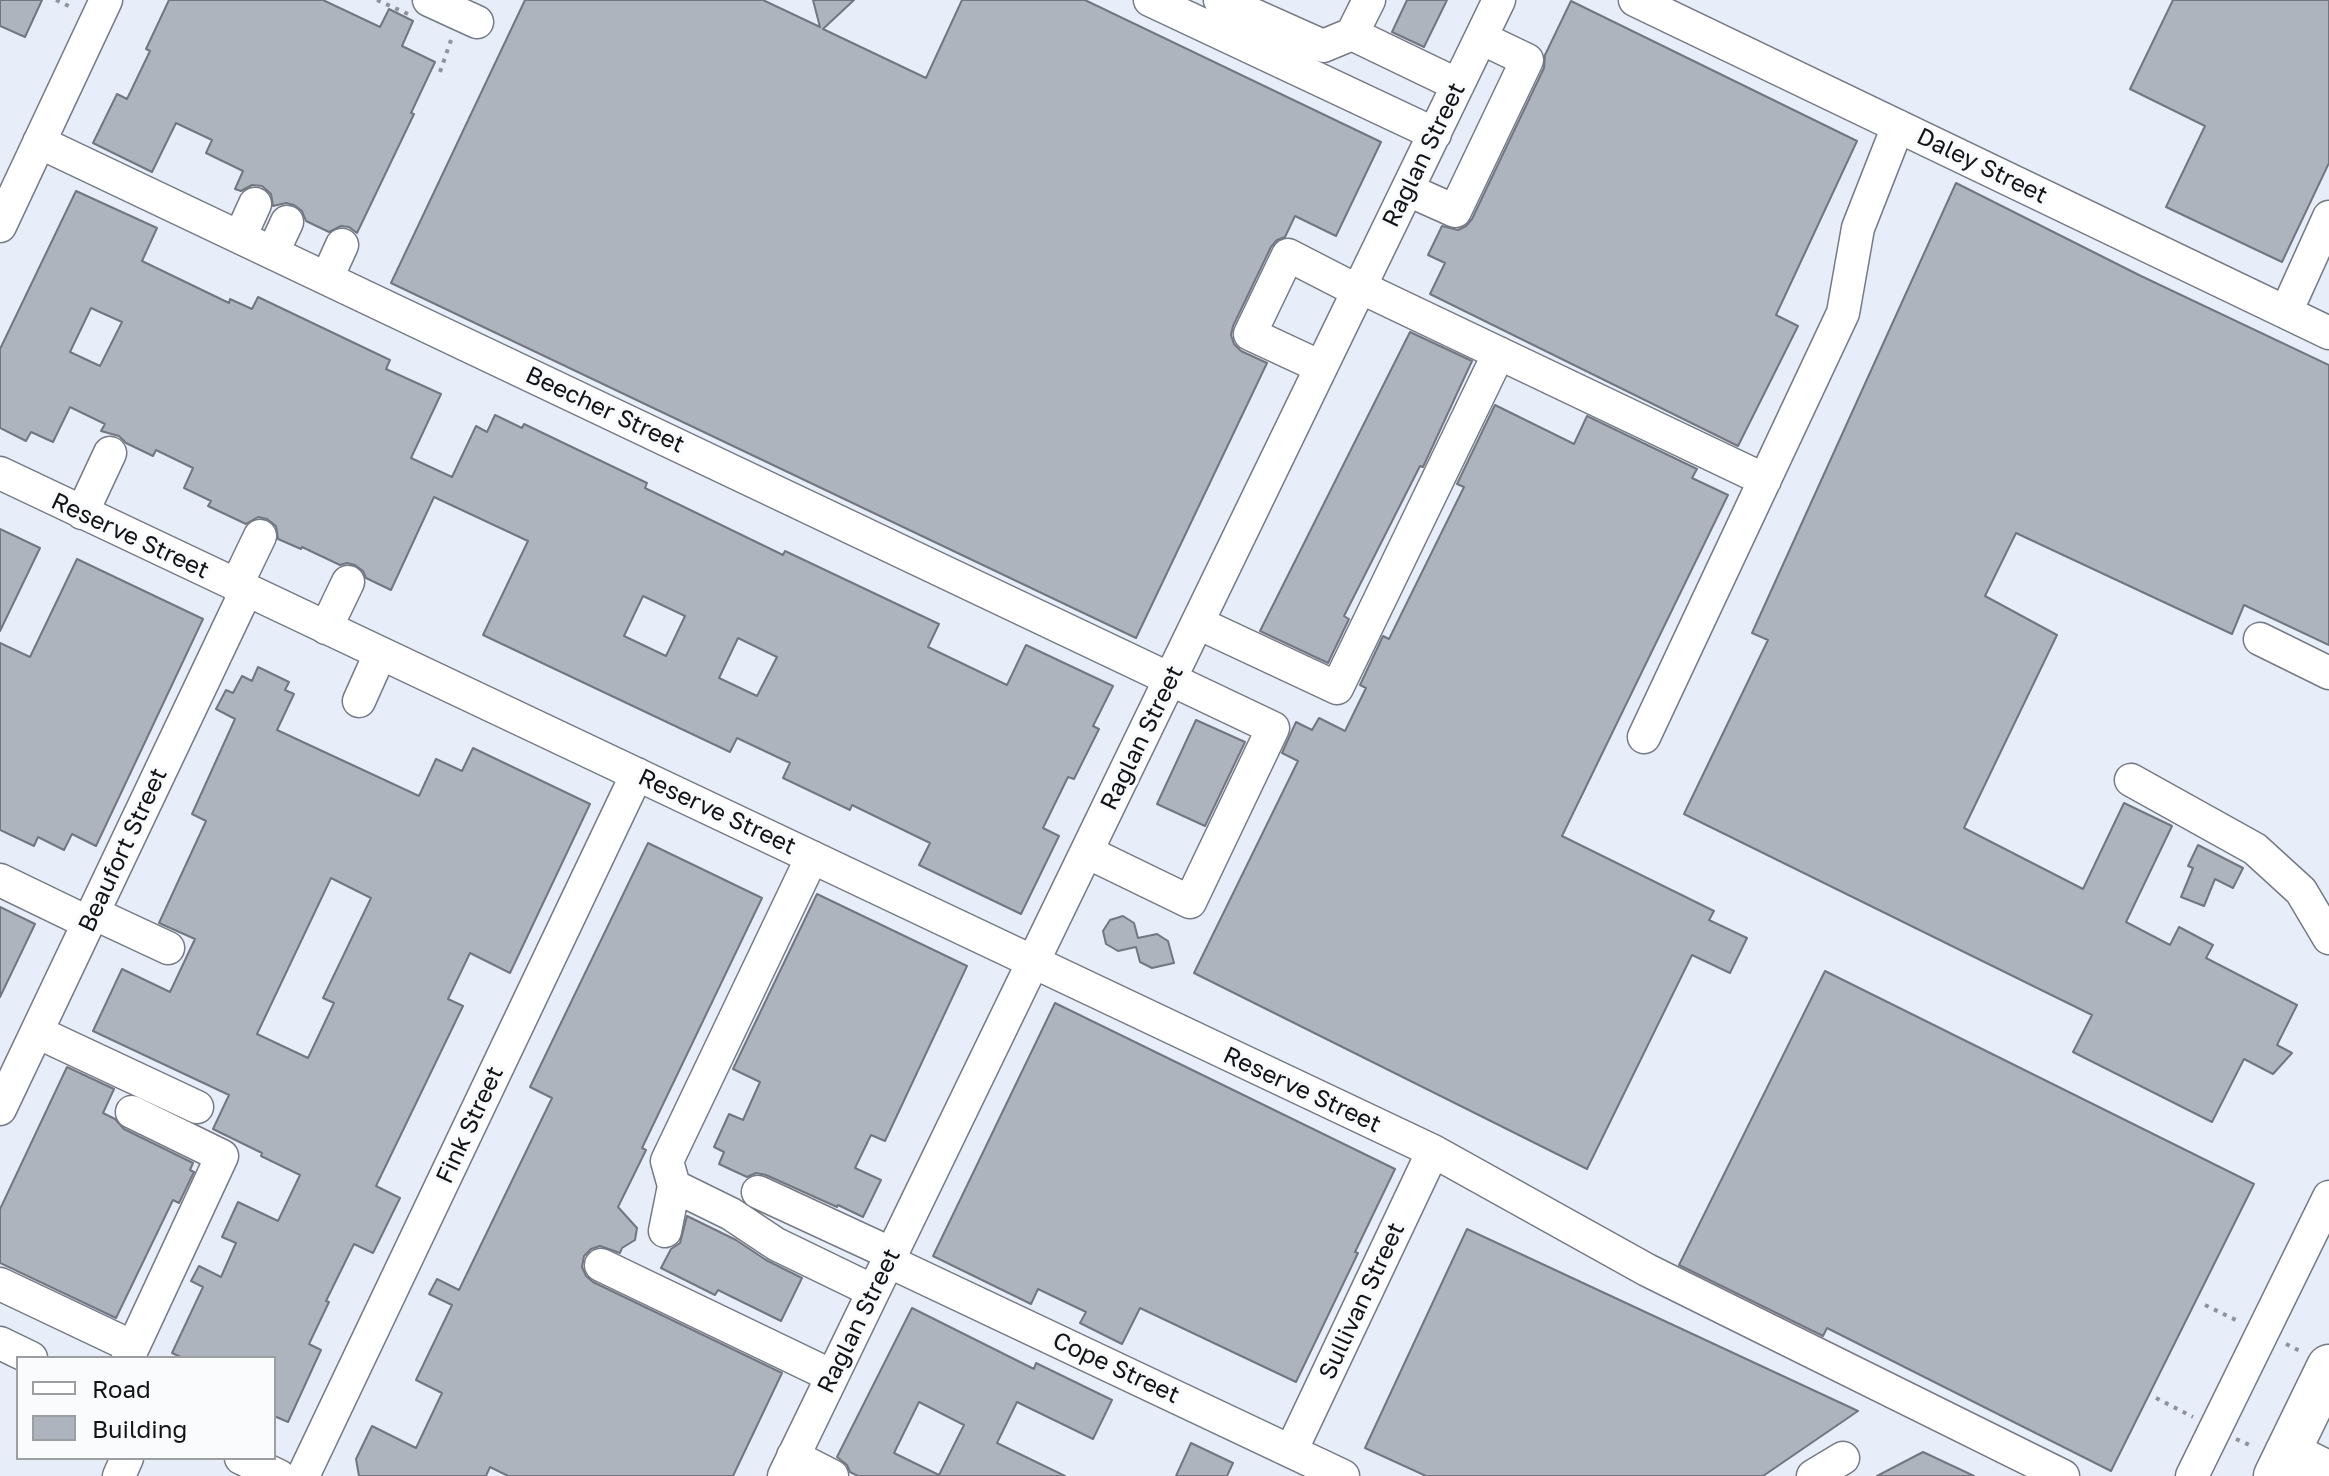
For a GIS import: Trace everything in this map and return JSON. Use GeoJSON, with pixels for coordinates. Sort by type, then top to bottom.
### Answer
{"type":"FeatureCollection","features":[{"type":"Feature","properties":{"kind":"highway"},"geometry":{"type":"LineString","coordinates":[[2329,1367],[2282,1465],[2329,1474]]}},
{"type":"Feature","properties":{"kind":"street"},"geometry":{"type":"LineString","coordinates":[[0,226],[106,0]]}},
{"type":"Feature","properties":{"kind":"street"},"geometry":{"type":"LineString","coordinates":[[429,0],[477,22]]}},
{"type":"Feature","properties":{"kind":"street"},"geometry":{"type":"LineString","coordinates":[[1150,0],[1435,134]]}},
{"type":"Feature","properties":{"kind":"street"},"geometry":{"type":"LineString","coordinates":[[1220,0],[1323,46],[1352,34],[1369,0]]}},
{"type":"Feature","properties":{"kind":"street","name":"Raglan Street"},"geometry":{"type":"LineString","coordinates":[[789,1466],[1499,0]]}},
{"type":"Feature","properties":{"kind":"street","name":"Daley Street"},"geometry":{"type":"LineString","coordinates":[[1635,0],[2329,333]]}},
{"type":"Feature","properties":{"kind":"street"},"geometry":{"type":"LineString","coordinates":[[1352,34],[1458,85]]}},
{"type":"Feature","properties":{"kind":"street"},"geometry":{"type":"LineString","coordinates":[[1408,190],[1455,211],[1527,60],[1481,38]]}},
{"type":"Feature","properties":{"kind":"street"},"geometry":{"type":"LineString","coordinates":[[1644,737],[1843,313],[1858,228],[1898,126]]}},
{"type":"Feature","properties":{"kind":"street","name":"Beecher Street"},"geometry":{"type":"LineString","coordinates":[[39,142],[1273,728],[1190,902],[1087,852]]}},
{"type":"Feature","properties":{"kind":"street"},"geometry":{"type":"LineString","coordinates":[[240,237],[255,204]]}},
{"type":"Feature","properties":{"kind":"street"},"geometry":{"type":"LineString","coordinates":[[2286,312],[2329,217]]}},
{"type":"Feature","properties":{"kind":"street"},"geometry":{"type":"LineString","coordinates":[[273,252],[287,222]]}},
{"type":"Feature","properties":{"kind":"street"},"geometry":{"type":"LineString","coordinates":[[327,278],[342,245]]}},
{"type":"Feature","properties":{"kind":"street"},"geometry":{"type":"LineString","coordinates":[[1321,367],[1250,334],[1288,255],[1765,480]]}},
{"type":"Feature","properties":{"kind":"street"},"geometry":{"type":"LineString","coordinates":[[1198,623],[1337,688],[1499,353]]}},
{"type":"Feature","properties":{"kind":"street"},"geometry":{"type":"LineString","coordinates":[[82,513],[110,453]]}},
{"type":"Feature","properties":{"kind":"street","name":"Reserve Street"},"geometry":{"type":"LineString","coordinates":[[0,473],[1433,1151],[1647,1270],[2063,1476]]}},
{"type":"Feature","properties":{"kind":"street","name":"Beaufort Street"},"geometry":{"type":"LineString","coordinates":[[0,1109],[241,589],[260,536]]}},
{"type":"Feature","properties":{"kind":"street"},"geometry":{"type":"LineString","coordinates":[[326,628],[348,582]]}},
{"type":"Feature","properties":{"kind":"street"},"geometry":{"type":"LineString","coordinates":[[2260,639],[2329,673]]}},
{"type":"Feature","properties":{"kind":"street"},"geometry":{"type":"LineString","coordinates":[[359,701],[380,654]]}},
{"type":"Feature","properties":{"kind":"street","name":"Fink Street"},"geometry":{"type":"LineString","coordinates":[[303,1476],[637,774]]}},
{"type":"Feature","properties":{"kind":"street"},"geometry":{"type":"LineString","coordinates":[[2131,780],[2255,849],[2301,891],[2329,938]]}},
{"type":"Feature","properties":{"kind":"street"},"geometry":{"type":"LineString","coordinates":[[665,1231],[674,1186],[667,1161],[812,857]]}},
{"type":"Feature","properties":{"kind":"street"},"geometry":{"type":"LineString","coordinates":[[0,880],[168,948]]}},
{"type":"Feature","properties":{"kind":"street"},"geometry":{"type":"LineString","coordinates":[[37,1032],[197,1107]]}},
{"type":"Feature","properties":{"kind":"street"},"geometry":{"type":"LineString","coordinates":[[0,1284],[130,1352],[222,1156],[132,1112]]}},
{"type":"Feature","properties":{"kind":"street","name":"Sullivan Street"},"geometry":{"type":"LineString","coordinates":[[1291,1451],[1433,1151]]}},
{"type":"Feature","properties":{"kind":"street"},"geometry":{"type":"LineString","coordinates":[[674,1186],[731,1214],[776,1244],[873,1291]]}},
{"type":"Feature","properties":{"kind":"street","name":"Cope Street"},"geometry":{"type":"LineString","coordinates":[[758,1192],[1343,1476]]}},
{"type":"Feature","properties":{"kind":"street"},"geometry":{"type":"LineString","coordinates":[[2192,1476],[2329,1197]]}},
{"type":"Feature","properties":{"kind":"street"},"geometry":{"type":"LineString","coordinates":[[601,1265],[832,1376]]}},
{"type":"Feature","properties":{"kind":"street"},"geometry":{"type":"LineString","coordinates":[[0,1343],[27,1356]]}},
{"type":"Feature","properties":{"kind":"street"},"geometry":{"type":"LineString","coordinates":[[1813,1476],[1843,1458]]}},
{"type":"Feature","properties":{"kind":"street"},"geometry":{"type":"LineString","coordinates":[[242,1465],[279,1476]]}},
{"type":"Feature","properties":{"kind":"street"},"geometry":{"type":"LineString","coordinates":[[789,1466],[832,1476]]}},
{"type":"Feature","properties":{"kind":"building"},"geometry":{"type":"Polygon","coordinates":[[[0,0],[42,0],[25,37],[0,26],[0,0]]]}},
{"type":"Feature","properties":{"kind":"building"},"geometry":{"type":"Polygon","coordinates":[[[169,0],[323,0],[380,27],[389,9],[413,21],[402,46],[435,62],[411,113],[414,114],[357,233],[341,226],[329,232],[306,221],[302,211],[294,205],[273,206],[271,194],[262,186],[252,185],[241,191],[235,189],[243,171],[206,153],[212,140],[176,123],[152,172],[93,143],[117,94],[127,99],[150,51],[146,49],[169,0]]]}},
{"type":"Feature","properties":{"kind":"building"},"geometry":{"type":"Polygon","coordinates":[[[525,0],[763,0],[820,27],[813,0],[854,0],[823,29],[926,78],[962,0],[1085,0],[1381,142],[1336,236],[1295,216],[1285,237],[1271,247],[1231,335],[1241,351],[1267,363],[1136,638],[391,283],[525,0]]]}},
{"type":"Feature","properties":{"kind":"building"},"geometry":{"type":"Polygon","coordinates":[[[1407,0],[1447,0],[1424,47],[1392,32],[1407,0]]]}},
{"type":"Feature","properties":{"kind":"building"},"geometry":{"type":"Polygon","coordinates":[[[2173,0],[2329,0],[2329,163],[2282,262],[2166,207],[2205,126],[2130,89],[2173,0]]]}},
{"type":"Feature","properties":{"kind":"building"},"geometry":{"type":"Polygon","coordinates":[[[1571,1],[1857,141],[1776,315],[1798,326],[1738,446],[1430,294],[1445,263],[1428,255],[1442,226],[1458,230],[1472,219],[1544,68],[1545,55],[1571,1]]]}},
{"type":"Feature","properties":{"kind":"building"},"geometry":{"type":"Polygon","coordinates":[[[1956,183],[2141,276],[2329,365],[2329,645],[2244,605],[2232,634],[2016,533],[1985,596],[2057,635],[1964,828],[2083,889],[2124,803],[2172,826],[2126,922],[2170,945],[2179,927],[2213,945],[2206,958],[2297,1005],[2277,1045],[2292,1053],[2273,1074],[2244,1059],[2212,1122],[2073,1052],[2092,1015],[1684,814],[1768,640],[1752,633],[1956,183]]]}},
{"type":"Feature","properties":{"kind":"building"},"geometry":{"type":"Polygon","coordinates":[[[76,191],[157,228],[142,261],[229,303],[230,299],[252,309],[258,297],[390,360],[386,369],[441,394],[411,458],[452,477],[476,426],[487,432],[495,415],[522,428],[524,424],[647,483],[645,488],[783,555],[785,551],[939,624],[928,647],[1007,685],[1026,645],[1113,686],[1093,726],[1099,729],[1074,779],[1068,777],[1043,828],[1059,836],[1021,914],[919,865],[930,843],[852,805],[850,810],[783,778],[790,763],[737,738],[730,752],[483,635],[528,541],[434,497],[391,590],[366,578],[355,565],[340,565],[278,539],[276,526],[267,519],[258,517],[246,524],[208,506],[211,501],[184,488],[193,468],[156,450],[153,456],[126,443],[119,436],[101,431],[105,424],[70,407],[53,442],[31,432],[26,441],[0,428],[0,349],[76,191]],[[91,308],[70,352],[100,366],[122,322],[91,308]],[[643,596],[624,636],[666,656],[685,616],[643,596]],[[738,638],[719,678],[757,696],[777,657],[738,638]]]}},
{"type":"Feature","properties":{"kind":"building"},"geometry":{"type":"Polygon","coordinates":[[[1410,332],[1472,361],[1423,467],[1420,466],[1344,616],[1349,619],[1328,663],[1260,631],[1410,332]]]}},
{"type":"Feature","properties":{"kind":"building"},"geometry":{"type":"Polygon","coordinates":[[[1495,405],[1574,444],[1587,416],[1697,469],[1692,478],[1728,495],[1562,836],[1714,911],[1709,920],[1747,938],[1730,973],[1692,955],[1587,1169],[1194,973],[1298,761],[1282,753],[1296,722],[1312,730],[1319,718],[1345,731],[1366,688],[1360,685],[1383,636],[1389,639],[1464,487],[1457,484],[1495,405]]]}},
{"type":"Feature","properties":{"kind":"building"},"geometry":{"type":"Polygon","coordinates":[[[0,529],[40,548],[0,631],[0,529]]]}},
{"type":"Feature","properties":{"kind":"building"},"geometry":{"type":"Polygon","coordinates":[[[77,559],[203,619],[96,846],[72,834],[64,850],[38,837],[34,846],[0,830],[0,643],[30,657],[77,559]]]}},
{"type":"Feature","properties":{"kind":"building"},"geometry":{"type":"Polygon","coordinates":[[[258,667],[289,682],[285,690],[294,694],[277,730],[419,796],[436,759],[462,771],[473,748],[590,804],[510,973],[470,953],[448,999],[463,1006],[376,1186],[400,1198],[373,1253],[354,1244],[309,1344],[321,1350],[288,1422],[276,1417],[276,1356],[179,1356],[172,1353],[203,1287],[191,1281],[199,1266],[221,1277],[236,1243],[222,1237],[238,1202],[278,1221],[300,1175],[213,1129],[229,1095],[93,1031],[122,969],[170,992],[195,939],[159,923],[206,821],[192,814],[235,719],[216,709],[226,690],[233,693],[242,676],[252,681],[258,667]],[[331,878],[257,1034],[308,1058],[334,1003],[323,998],[371,898],[331,878]]]}},
{"type":"Feature","properties":{"kind":"building"},"geometry":{"type":"Polygon","coordinates":[[[1196,720],[1245,742],[1205,826],[1157,804],[1196,720]]]}},
{"type":"Feature","properties":{"kind":"building"},"geometry":{"type":"Polygon","coordinates":[[[648,843],[762,898],[642,1148],[646,1150],[618,1207],[637,1228],[635,1240],[622,1248],[620,1253],[600,1246],[591,1249],[584,1256],[582,1267],[593,1282],[782,1373],[733,1476],[508,1476],[490,1467],[486,1476],[359,1476],[356,1459],[372,1426],[416,1448],[442,1393],[416,1380],[452,1305],[429,1294],[437,1279],[459,1290],[552,1098],[530,1087],[648,843]]]}},
{"type":"Feature","properties":{"kind":"building"},"geometry":{"type":"Polygon","coordinates":[[[2198,845],[2243,868],[2233,888],[2215,879],[2204,906],[2181,897],[2193,868],[2188,866],[2198,845]]]}},
{"type":"Feature","properties":{"kind":"building"},"geometry":{"type":"Polygon","coordinates":[[[817,894],[967,966],[885,1141],[871,1135],[855,1168],[881,1180],[863,1217],[766,1175],[756,1173],[747,1177],[719,1164],[724,1152],[714,1147],[729,1114],[743,1120],[760,1082],[733,1069],[817,894]]]}},
{"type":"Feature","properties":{"kind":"building"},"geometry":{"type":"Polygon","coordinates":[[[0,907],[35,924],[0,997],[0,907]]]}},
{"type":"Feature","properties":{"kind":"building"},"geometry":{"type":"Polygon","coordinates":[[[1123,916],[1134,923],[1138,938],[1157,934],[1168,941],[1174,963],[1152,968],[1140,962],[1136,947],[1118,951],[1106,944],[1103,931],[1110,920],[1123,916]]]}},
{"type":"Feature","properties":{"kind":"building"},"geometry":{"type":"Polygon","coordinates":[[[1825,971],[2254,1184],[2111,1471],[1827,1328],[1823,1336],[1679,1265],[1825,971]]]}},
{"type":"Feature","properties":{"kind":"building"},"geometry":{"type":"Polygon","coordinates":[[[1055,1003],[1395,1169],[1296,1382],[1140,1308],[1122,1344],[1080,1323],[1086,1312],[1038,1289],[1031,1304],[933,1256],[1055,1003]]]}},
{"type":"Feature","properties":{"kind":"building"},"geometry":{"type":"Polygon","coordinates":[[[67,1067],[114,1089],[103,1113],[115,1119],[124,1129],[193,1163],[190,1170],[194,1172],[179,1203],[173,1200],[116,1318],[0,1263],[0,1209],[67,1067]]]}},
{"type":"Feature","properties":{"kind":"building"},"geometry":{"type":"Polygon","coordinates":[[[687,1216],[802,1278],[781,1321],[718,1290],[715,1295],[661,1268],[671,1249],[680,1243],[687,1216]]]}},
{"type":"Feature","properties":{"kind":"building"},"geometry":{"type":"Polygon","coordinates":[[[1467,1229],[1858,1411],[1763,1476],[1426,1476],[1365,1448],[1467,1229]]]}},
{"type":"Feature","properties":{"kind":"building"},"geometry":{"type":"Polygon","coordinates":[[[912,1308],[1034,1369],[1036,1363],[1112,1400],[1093,1439],[1017,1402],[997,1443],[1065,1476],[858,1476],[850,1472],[837,1457],[912,1308]],[[919,1402],[894,1453],[939,1475],[964,1425],[919,1402]]]}},
{"type":"Feature","properties":{"kind":"building"},"geometry":{"type":"Polygon","coordinates":[[[1191,1443],[1233,1463],[1227,1476],[1176,1476],[1191,1443]]]}},
{"type":"Feature","properties":{"kind":"building"},"geometry":{"type":"Polygon","coordinates":[[[1923,1452],[1974,1476],[1877,1476],[1923,1452]]]}}]}
